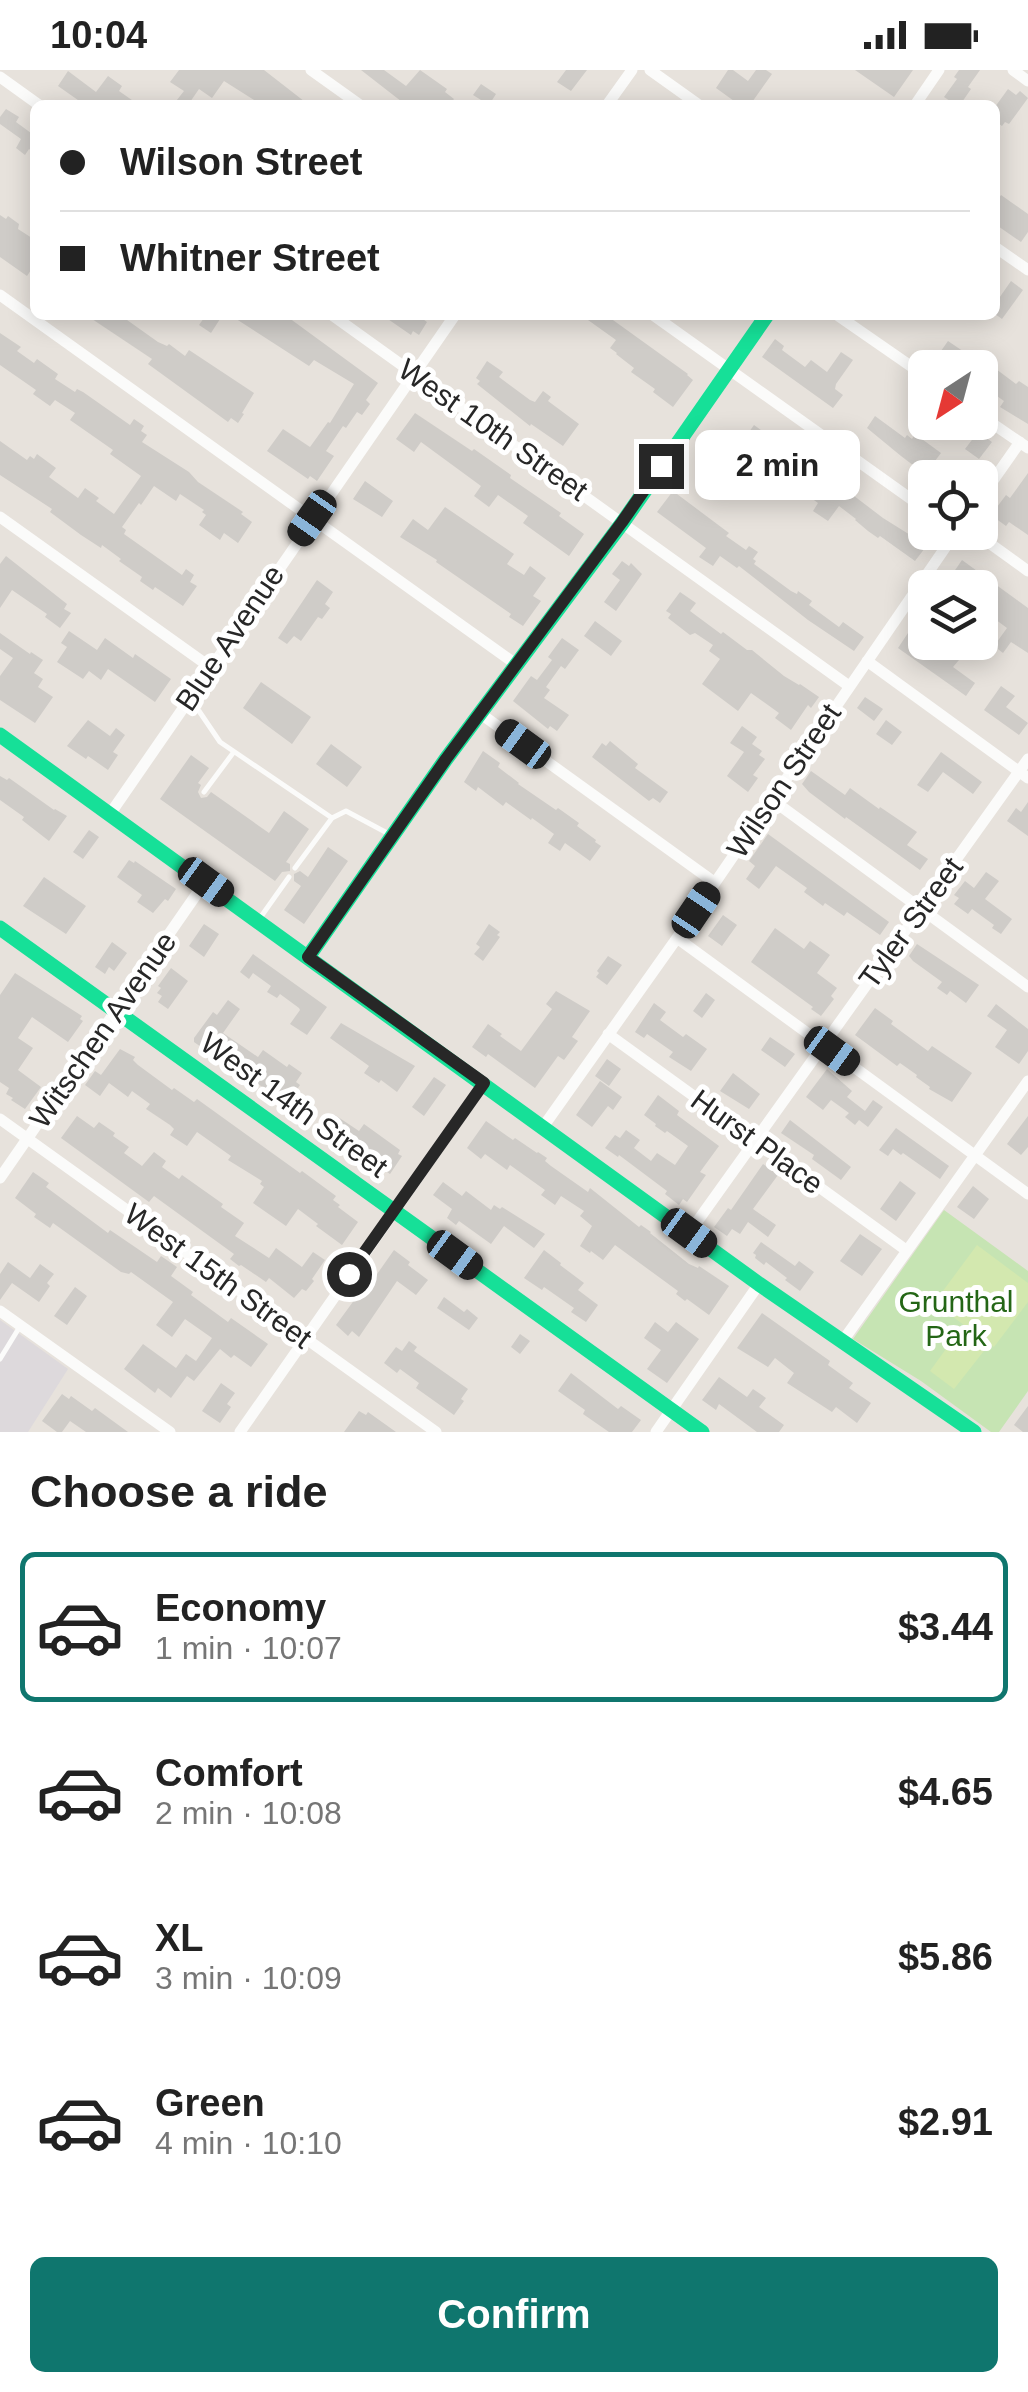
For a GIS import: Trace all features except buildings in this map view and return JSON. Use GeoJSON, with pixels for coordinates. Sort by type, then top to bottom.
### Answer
{"type":"FeatureCollection","features":[{"type":"Feature","properties":{"kind":"street"},"geometry":{"type":"LineString","coordinates":[[611,100],[632,70]]}},
{"type":"Feature","properties":{"kind":"street"},"geometry":{"type":"LineString","coordinates":[[650,70],[692,100]]}},
{"type":"Feature","properties":{"kind":"street"},"geometry":{"type":"LineString","coordinates":[[918,100],[939,70]]}},
{"type":"Feature","properties":{"kind":"street"},"geometry":{"type":"LineString","coordinates":[[1013,70],[1028,81]]}},
{"type":"Feature","properties":{"kind":"street"},"geometry":{"type":"LineString","coordinates":[[313,71],[353,100]]}},
{"type":"Feature","properties":{"kind":"street"},"geometry":{"type":"LineString","coordinates":[[0,77],[32,100]]}},
{"type":"Feature","properties":{"kind":"street"},"geometry":{"type":"LineString","coordinates":[[1000,250],[1028,270]]}},
{"type":"Feature","properties":{"kind":"street"},"geometry":{"type":"LineString","coordinates":[[0,295],[30,316]]}},
{"type":"Feature","properties":{"kind":"street"},"geometry":{"type":"LineString","coordinates":[[35,320],[517,664]]}},
{"type":"Feature","properties":{"kind":"street","name":"West 10th Street"},"geometry":{"type":"LineString","coordinates":[[339,320],[849,686]]}},
{"type":"Feature","properties":{"kind":"street","name":"Blue Avenue"},"geometry":{"type":"LineString","coordinates":[[110,814],[451,320]]}},
{"type":"Feature","properties":{"kind":"street"},"geometry":{"type":"LineString","coordinates":[[659,320],[908,497]]}},
{"type":"Feature","properties":{"kind":"street"},"geometry":{"type":"LineString","coordinates":[[308,957],[763,320]]}},
{"type":"Feature","properties":{"kind":"street"},"geometry":{"type":"LineString","coordinates":[[844,320],[908,364]]}},
{"type":"Feature","properties":{"kind":"street"},"geometry":{"type":"LineString","coordinates":[[998,427],[1024,445],[998,477]]}},
{"type":"Feature","properties":{"kind":"street"},"geometry":{"type":"LineString","coordinates":[[0,517],[210,668]]}},
{"type":"Feature","properties":{"kind":"street"},"geometry":{"type":"LineString","coordinates":[[998,549],[1028,571]]}},
{"type":"Feature","properties":{"kind":"street","name":"Wilson Street"},"geometry":{"type":"LineString","coordinates":[[543,1127],[943,550]]}},
{"type":"Feature","properties":{"kind":"street"},"geometry":{"type":"LineString","coordinates":[[866,661],[1024,775]]}},
{"type":"Feature","properties":{"kind":"street"},"geometry":{"type":"LineString","coordinates":[[481,714],[714,882]]}},
{"type":"Feature","properties":{"kind":"street"},"geometry":{"type":"LineString","coordinates":[[0,734],[759,1284],[974,1432]]}},
{"type":"Feature","properties":{"kind":"street","name":"Tyler Street"},"geometry":{"type":"LineString","coordinates":[[689,1233],[922,908],[1024,775],[1028,759]]}},
{"type":"Feature","properties":{"kind":"street"},"geometry":{"type":"LineString","coordinates":[[771,799],[1028,987]]}},
{"type":"Feature","properties":{"kind":"street","name":"Witschen Avenue"},"geometry":{"type":"LineString","coordinates":[[0,1178],[206,882]]}},
{"type":"Feature","properties":{"kind":"street","name":"West 14th Street"},"geometry":{"type":"LineString","coordinates":[[0,928],[702,1432]]}},
{"type":"Feature","properties":{"kind":"street"},"geometry":{"type":"LineString","coordinates":[[677,938],[1028,1194]]}},
{"type":"Feature","properties":{"kind":"street","name":"Hurst Place"},"geometry":{"type":"LineString","coordinates":[[608,1034],[906,1250]]}},
{"type":"Feature","properties":{"kind":"street"},"geometry":{"type":"LineString","coordinates":[[842,1342],[1028,1081]]}},
{"type":"Feature","properties":{"kind":"street"},"geometry":{"type":"LineString","coordinates":[[240,1432],[484,1083]]}},
{"type":"Feature","properties":{"kind":"street","name":"West 15th Street"},"geometry":{"type":"LineString","coordinates":[[0,1119],[436,1432]]}},
{"type":"Feature","properties":{"kind":"street"},"geometry":{"type":"LineString","coordinates":[[656,1432],[759,1284]]}},
{"type":"Feature","properties":{"kind":"street"},"geometry":{"type":"LineString","coordinates":[[0,1311],[170,1432]]}},
{"type":"Feature","properties":{"kind":"lane"},"geometry":{"type":"LineString","coordinates":[[186,702],[199,711],[220,742],[332,818]]}},
{"type":"Feature","properties":{"kind":"lane"},"geometry":{"type":"LineString","coordinates":[[204,792],[233,752]]}},
{"type":"Feature","properties":{"kind":"lane"},"geometry":{"type":"LineString","coordinates":[[295,868],[332,818],[346,811],[393,836]]}},
{"type":"Feature","properties":{"kind":"lane"},"geometry":{"type":"LineString","coordinates":[[258,921],[289,877]]}},
{"type":"Feature","properties":{"kind":"lane"},"geometry":{"type":"LineString","coordinates":[[0,1359],[20,1326]]}},
{"type":"Feature","properties":{"kind":"shaded area"},"geometry":{"type":"Polygon","coordinates":[[[0,1320],[68,1369],[28,1432],[0,1432],[0,1320]]]}},
{"type":"Feature","properties":{"kind":"green space","name":"Grunthal Park"},"geometry":{"type":"Polygon","coordinates":[[[944,1210],[1028,1271],[1028,1391],[999,1432],[991,1432],[921,1381],[853,1339],[944,1210]]]}},
{"type":"Feature","properties":{"kind":"green space"},"geometry":{"type":"Polygon","coordinates":[[[977,1245],[1028,1283],[1028,1302],[994,1347],[934,1303],[977,1245]]]}},
{"type":"Feature","properties":{"kind":"green space"},"geometry":{"type":"Polygon","coordinates":[[[961,1328],[987,1347],[954,1389],[930,1371],[961,1328]]]}},
{"type":"Feature","properties":{"kind":"traffic: fast"},"geometry":{"type":"LineString","coordinates":[[308,957],[446,759],[623,522],[764,320]]}},
{"type":"Feature","properties":{"kind":"traffic: fast"},"geometry":{"type":"LineString","coordinates":[[0,735],[759,1284],[974,1432]]}},
{"type":"Feature","properties":{"kind":"traffic: fast"},"geometry":{"type":"LineString","coordinates":[[0,928],[702,1432]]}},
{"type":"Feature","properties":{"kind":"route"},"geometry":{"type":"LineString","coordinates":[[349,1274],[484,1083],[308,957],[446,759],[661,466]]}}]}
